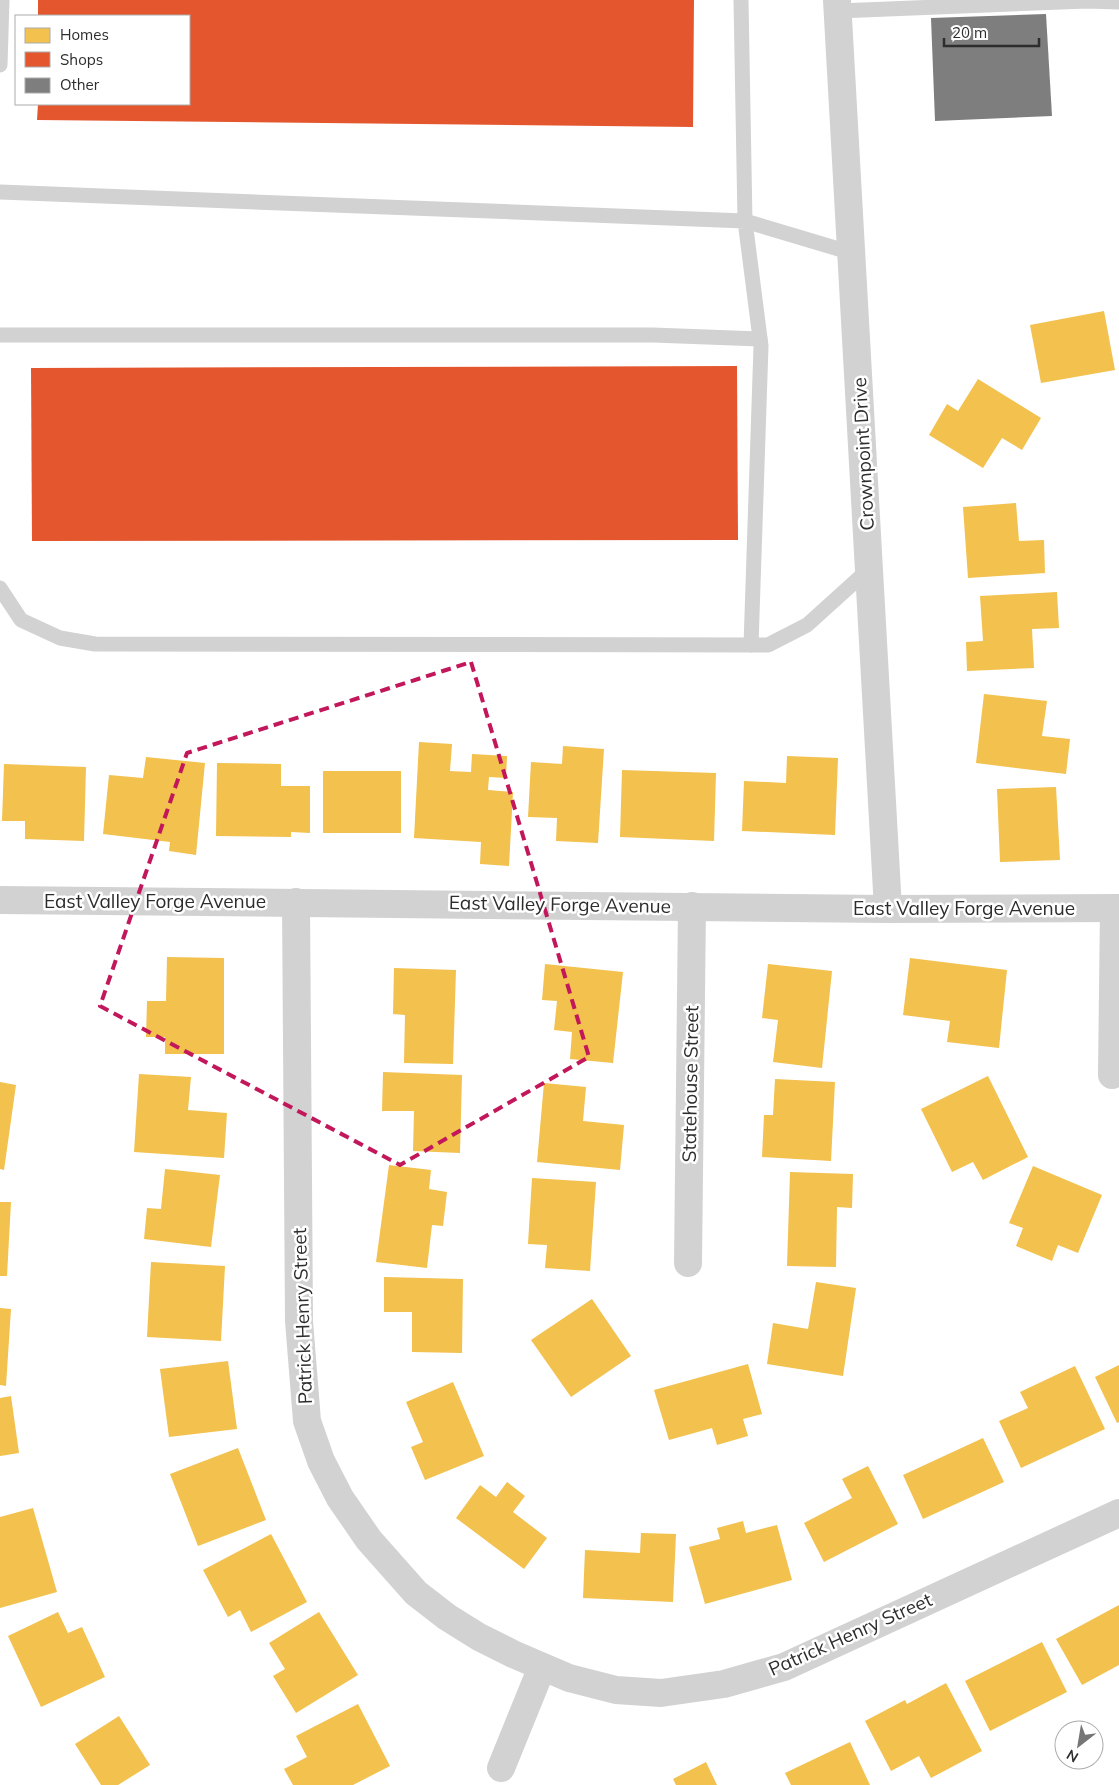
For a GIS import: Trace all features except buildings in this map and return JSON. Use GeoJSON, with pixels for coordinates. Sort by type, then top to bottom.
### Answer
{"type":"FeatureCollection","features":[{"type":"Feature","properties":{"kind":"street","name":"Crownpoint Drive"},"geometry":{"type":"LineString","coordinates":[[838,6],[888,909]]}},
{"type":"Feature","properties":{"kind":"street","name":"East Valley Forge Avenue"},"geometry":{"type":"LineString","coordinates":[[0,900],[888,909],[1116,908]]}},
{"type":"Feature","properties":{"kind":"street","name":"Patrick Henry Street"},"geometry":{"type":"LineString","coordinates":[[296,902],[299,1321],[307,1420],[321,1461],[340,1498],[369,1540],[416,1593],[479,1637],[542,1667],[569,1678],[616,1690],[661,1693],[724,1684],[784,1667],[1119,1514]]}},
{"type":"Feature","properties":{"kind":"street","name":"Statehouse Street"},"geometry":{"type":"LineString","coordinates":[[688,1263],[692,906]]}},
{"type":"Feature","properties":{"kind":"street"},"geometry":{"type":"LineString","coordinates":[[1112,1075],[1116,908]]}},
{"type":"Feature","properties":{"kind":"street"},"geometry":{"type":"LineString","coordinates":[[501,1768],[542,1667]]}},
{"type":"Feature","properties":{"kind":"lane"},"geometry":{"type":"LineString","coordinates":[[0,65],[2,0]]}},
{"type":"Feature","properties":{"kind":"lane"},"geometry":{"type":"LineString","coordinates":[[741,0],[745,221],[760,339],[751,645]]}},
{"type":"Feature","properties":{"kind":"lane"},"geometry":{"type":"LineString","coordinates":[[838,6],[1119,2]]}},
{"type":"Feature","properties":{"kind":"lane"},"geometry":{"type":"LineString","coordinates":[[0,192],[745,221],[852,253]]}},
{"type":"Feature","properties":{"kind":"lane"},"geometry":{"type":"LineString","coordinates":[[0,335],[653,335],[760,339]]}},
{"type":"Feature","properties":{"kind":"lane"},"geometry":{"type":"LineString","coordinates":[[0,588],[21,620],[60,638],[95,644],[768,645],[807,625],[869,570]]}},
{"type":"Feature","properties":{"kind":"highlighted area"},"geometry":{"type":"Polygon","coordinates":[[[471,662],[589,1057],[400,1165],[100,1006],[187,753],[471,662]]]}}]}
